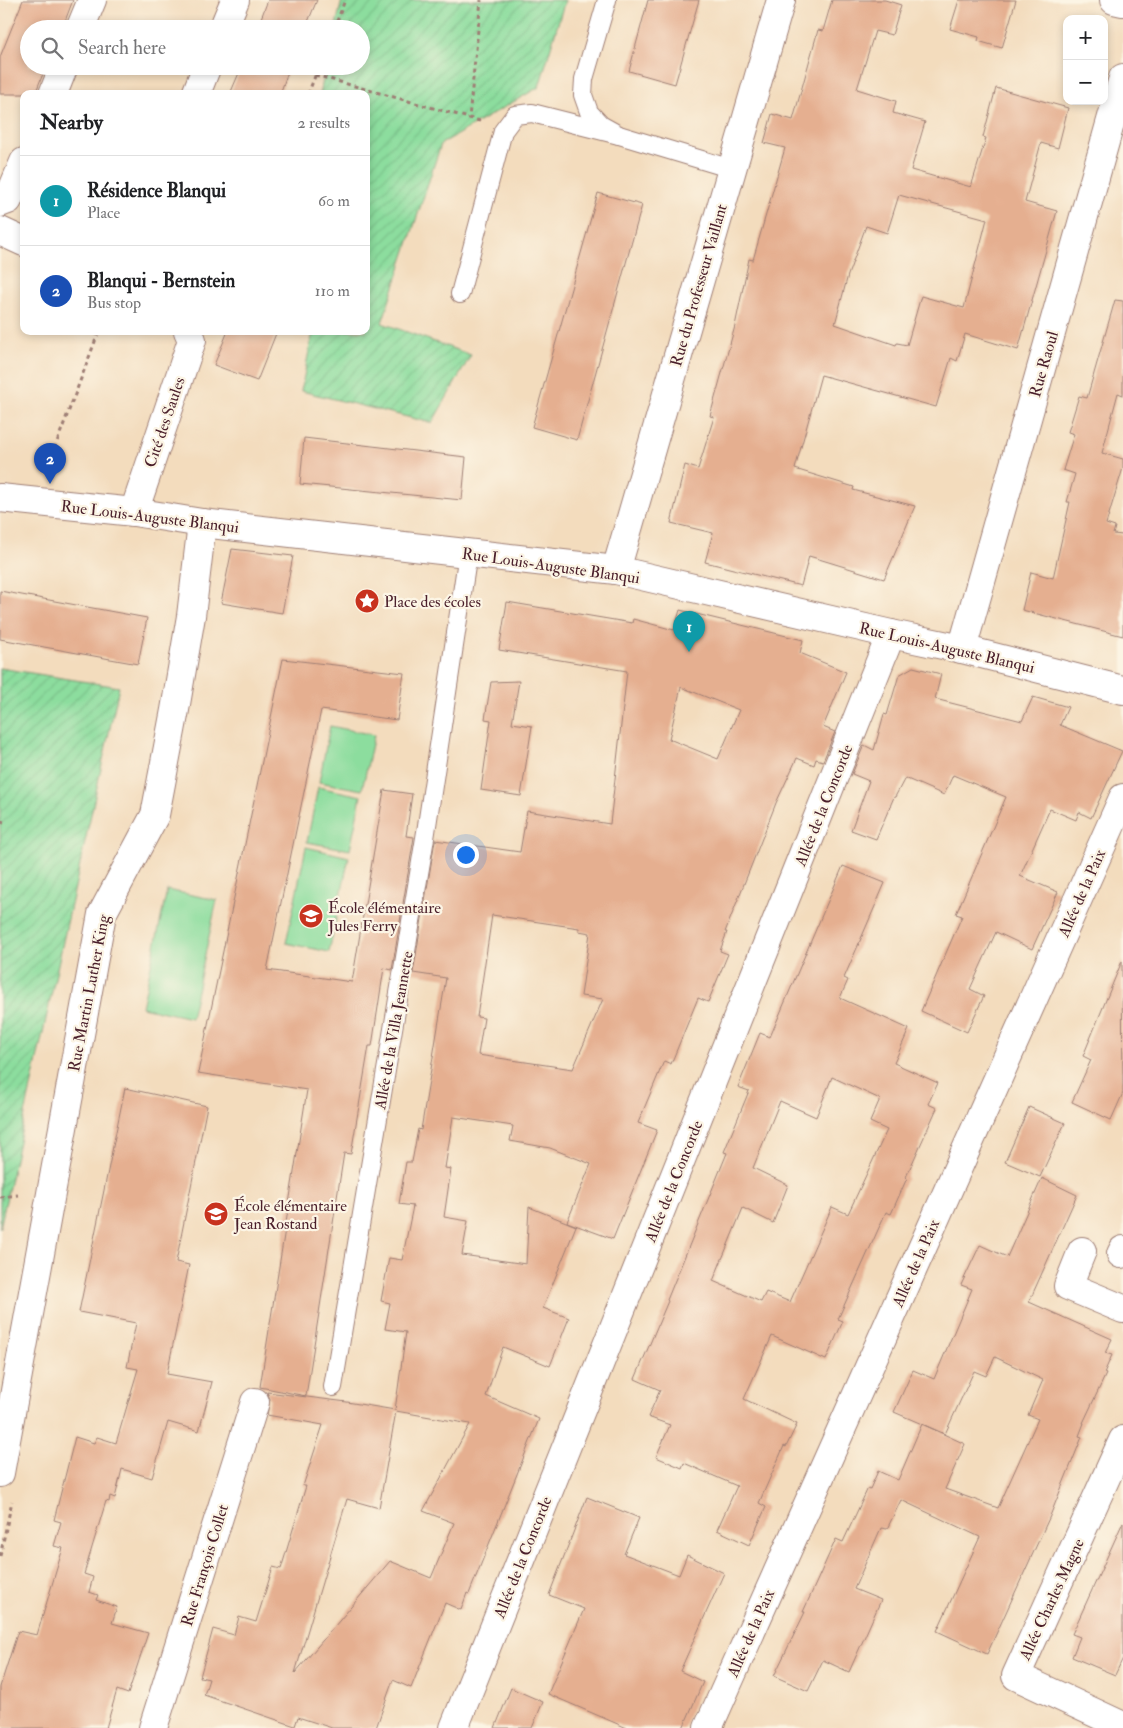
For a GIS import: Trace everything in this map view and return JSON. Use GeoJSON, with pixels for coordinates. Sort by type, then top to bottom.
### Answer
{"type":"FeatureCollection","features":[{"type":"Feature","properties":{"kind":"street"},"geometry":{"type":"LineString","coordinates":[[84,20],[92,0]]}},
{"type":"Feature","properties":{"kind":"street"},"geometry":{"type":"LineString","coordinates":[[227,20],[235,0]]}},
{"type":"Feature","properties":{"kind":"street","name":"Rue du Professeur Vaillant"},"geometry":{"type":"LineString","coordinates":[[616,570],[780,0]]}},
{"type":"Feature","properties":{"kind":"street"},"geometry":{"type":"LineString","coordinates":[[1114,0],[1123,2]]}},
{"type":"Feature","properties":{"kind":"street"},"geometry":{"type":"LineString","coordinates":[[54,90],[60,75]]}},
{"type":"Feature","properties":{"kind":"street"},"geometry":{"type":"LineString","coordinates":[[198,90],[203,75]]}},
{"type":"Feature","properties":{"kind":"street","name":"Rue Raoul"},"geometry":{"type":"LineString","coordinates":[[962,649],[1123,78]]}},
{"type":"Feature","properties":{"kind":"street"},"geometry":{"type":"LineString","coordinates":[[0,203],[8,200],[20,172]]}},
{"type":"Feature","properties":{"kind":"street"},"geometry":{"type":"LineString","coordinates":[[0,231],[20,240]]}},
{"type":"Feature","properties":{"kind":"street","name":"Cité des Saules"},"geometry":{"type":"LineString","coordinates":[[134,512],[192,340],[190,335]]}},
{"type":"Feature","properties":{"kind":"street","name":"Rue Louis-Auguste Blanqui"},"geometry":{"type":"LineString","coordinates":[[0,498],[134,512],[202,523],[616,570],[962,649],[1123,690]]}},
{"type":"Feature","properties":{"kind":"street","name":"Rue Martin Luther King"},"geometry":{"type":"LineString","coordinates":[[0,1473],[102,914],[155,815],[176,710],[202,523]]}},
{"type":"Feature","properties":{"kind":"street","name":"Allée de la Concorde"},"geometry":{"type":"LineString","coordinates":[[454,1728],[891,634]]}},
{"type":"Feature","properties":{"kind":"street","name":"Allée de la Paix"},"geometry":{"type":"LineString","coordinates":[[708,1728],[1123,798]]}},
{"type":"Feature","properties":{"kind":"street"},"geometry":{"type":"LineString","coordinates":[[1082,1252],[1068,1286],[1123,1309]]}},
{"type":"Feature","properties":{"kind":"street","name":"Rue François Collet"},"geometry":{"type":"LineString","coordinates":[[153,1728],[255,1402]]}},
{"type":"Feature","properties":{"kind":"street","name":"Allée Charles Magne"},"geometry":{"type":"LineString","coordinates":[[1123,1440],[1016,1676],[1123,1726]]}},
{"type":"Feature","properties":{"kind":"lane"},"geometry":{"type":"LineString","coordinates":[[607,0],[584,79],[583,95],[589,112],[601,124],[619,135]]}},
{"type":"Feature","properties":{"kind":"lane"},"geometry":{"type":"LineString","coordinates":[[460,294],[503,131],[515,115],[532,113],[619,135],[732,169]]}},
{"type":"Feature","properties":{"kind":"lane","name":"Allée de la Villa Jeannette"},"geometry":{"type":"LineString","coordinates":[[333,1387],[426,832],[468,553]]}},
{"type":"Feature","properties":{"kind":"path"},"geometry":{"type":"LineString","coordinates":[[337,20],[345,0]]}},
{"type":"Feature","properties":{"kind":"path"},"geometry":{"type":"LineString","coordinates":[[469,118],[482,0]]}},
{"type":"Feature","properties":{"kind":"path"},"geometry":{"type":"LineString","coordinates":[[310,90],[316,75],[369,90]]}},
{"type":"Feature","properties":{"kind":"path"},"geometry":{"type":"LineString","coordinates":[[370,90],[506,128]]}},
{"type":"Feature","properties":{"kind":"path"},"geometry":{"type":"LineString","coordinates":[[34,502],[97,335]]}},
{"type":"Feature","properties":{"kind":"green space"},"geometry":{"type":"Polygon","coordinates":[[[342,0],[565,0],[539,87],[441,144],[382,323],[471,355],[432,423],[301,391],[312,335],[370,335],[370,90],[321,90],[324,75],[370,75],[370,20],[337,20],[342,0]]]}},
{"type":"Feature","properties":{"kind":"green space"},"geometry":{"type":"Polygon","coordinates":[[[0,668],[119,687],[0,1228],[0,668]]]}},
{"type":"Feature","properties":{"kind":"green space"},"geometry":{"type":"Polygon","coordinates":[[[330,726],[374,735],[362,790],[319,782],[330,726]]]}},
{"type":"Feature","properties":{"kind":"green space"},"geometry":{"type":"Polygon","coordinates":[[[318,787],[361,796],[350,850],[307,842],[318,787]]]}},
{"type":"Feature","properties":{"kind":"green space"},"geometry":{"type":"Polygon","coordinates":[[[306,847],[349,857],[329,952],[286,943],[306,847]]]}},
{"type":"Feature","properties":{"kind":"green space"},"geometry":{"type":"Polygon","coordinates":[[[167,890],[217,900],[191,1018],[142,1007],[167,890]]]}},
{"type":"Feature","properties":{"kind":"building"},"geometry":{"type":"Polygon","coordinates":[[[23,0],[73,0],[65,20],[20,20],[20,75],[42,75],[37,90],[20,90],[20,94],[0,94],[0,57],[23,0]]]}},
{"type":"Feature","properties":{"kind":"building"},"geometry":{"type":"Polygon","coordinates":[[[268,0],[317,0],[309,20],[260,20],[268,0]]]}},
{"type":"Feature","properties":{"kind":"building"},"geometry":{"type":"Polygon","coordinates":[[[648,0],[699,0],[675,84],[629,71],[648,0]]]}},
{"type":"Feature","properties":{"kind":"building"},"geometry":{"type":"Polygon","coordinates":[[[832,0],[885,0],[901,5],[892,35],[875,31],[857,89],[896,101],[893,113],[925,122],[911,170],[971,187],[986,138],[983,137],[996,88],[1068,108],[1058,148],[1041,143],[1025,202],[1057,211],[1018,350],[965,334],[957,361],[951,358],[936,407],[821,375],[795,469],[854,487],[853,490],[915,506],[884,579],[809,556],[801,586],[705,562],[713,533],[671,523],[685,465],[698,469],[714,417],[710,416],[735,326],[749,259],[753,260],[785,148],[764,143],[772,114],[793,120],[818,30],[823,31],[832,0]],[[899,195],[887,233],[866,226],[848,275],[835,324],[896,345],[897,343],[907,345],[921,296],[964,308],[987,219],[899,195]]]}},
{"type":"Feature","properties":{"kind":"building"},"geometry":{"type":"Polygon","coordinates":[[[959,0],[1016,0],[1002,48],[978,41],[979,37],[950,29],[959,0]]]}},
{"type":"Feature","properties":{"kind":"building"},"geometry":{"type":"Polygon","coordinates":[[[238,75],[287,75],[281,90],[232,90],[238,75]]]}},
{"type":"Feature","properties":{"kind":"building"},"geometry":{"type":"Polygon","coordinates":[[[598,193],[642,205],[577,440],[532,427],[598,193]]]}},
{"type":"Feature","properties":{"kind":"building"},"geometry":{"type":"Polygon","coordinates":[[[1115,300],[1123,301],[1123,395],[1118,393],[1102,453],[1123,459],[1123,468],[1106,524],[1115,527],[1113,534],[1123,535],[1123,636],[1022,610],[1031,572],[1053,578],[1070,502],[1067,502],[1075,474],[1063,470],[1074,434],[1068,432],[1079,396],[1087,398],[1115,300]]]}},
{"type":"Feature","properties":{"kind":"building"},"geometry":{"type":"Polygon","coordinates":[[[226,335],[275,335],[257,381],[214,365],[226,335]]]}},
{"type":"Feature","properties":{"kind":"building"},"geometry":{"type":"Polygon","coordinates":[[[304,438],[466,457],[462,500],[300,484],[304,438]]]}},
{"type":"Feature","properties":{"kind":"building"},"geometry":{"type":"Polygon","coordinates":[[[232,549],[293,556],[282,613],[221,603],[232,549]]]}},
{"type":"Feature","properties":{"kind":"building"},"geometry":{"type":"Polygon","coordinates":[[[0,591],[147,618],[138,664],[0,639],[0,591]]]}},
{"type":"Feature","properties":{"kind":"building"},"geometry":{"type":"Polygon","coordinates":[[[507,602],[632,623],[633,619],[674,630],[680,610],[803,640],[800,653],[846,672],[823,727],[835,732],[823,761],[816,759],[814,765],[797,758],[776,803],[725,932],[727,932],[720,951],[728,954],[708,1002],[698,998],[671,1064],[664,1061],[638,1123],[657,1130],[613,1239],[567,1222],[591,1164],[550,1148],[510,1141],[513,1126],[453,1117],[445,1168],[451,1169],[444,1217],[468,1221],[462,1255],[526,1264],[529,1207],[576,1226],[543,1308],[569,1318],[550,1366],[503,1347],[486,1396],[539,1419],[469,1594],[467,1593],[461,1610],[445,1603],[411,1688],[393,1680],[376,1728],[332,1728],[298,1717],[295,1726],[204,1695],[209,1679],[200,1677],[213,1629],[234,1635],[239,1617],[256,1622],[273,1567],[281,1569],[306,1486],[303,1486],[323,1425],[267,1415],[270,1399],[267,1392],[395,1410],[406,1332],[385,1329],[390,1303],[381,1301],[389,1258],[402,1260],[413,1206],[399,1204],[406,1162],[412,1162],[418,1129],[421,1130],[446,978],[413,973],[435,840],[520,852],[527,811],[610,824],[627,671],[499,650],[507,602]],[[681,687],[669,739],[718,759],[739,710],[681,687]],[[492,915],[477,1017],[484,1018],[478,1055],[573,1069],[603,999],[581,996],[590,933],[579,931],[579,928],[492,915]],[[396,1411],[379,1508],[347,1499],[295,1673],[390,1561],[431,1578],[454,1523],[423,1511],[470,1424],[396,1411]]]}},
{"type":"Feature","properties":{"kind":"building"},"geometry":{"type":"Polygon","coordinates":[[[283,659],[404,673],[397,720],[321,710],[267,970],[352,982],[384,790],[412,794],[406,836],[414,837],[392,970],[384,968],[372,1046],[369,1046],[351,1154],[344,1153],[306,1396],[260,1387],[307,1090],[198,1073],[283,659]]]}},
{"type":"Feature","properties":{"kind":"building"},"geometry":{"type":"Polygon","coordinates":[[[913,667],[941,674],[935,699],[1022,721],[1033,697],[1068,707],[1060,725],[1122,751],[1091,818],[1079,812],[1076,820],[1050,809],[1020,876],[1058,892],[1032,949],[996,932],[970,989],[984,996],[967,1032],[921,1011],[962,916],[956,914],[1006,797],[953,775],[944,795],[905,778],[894,797],[876,839],[851,830],[869,781],[852,774],[864,745],[874,750],[884,714],[887,715],[899,675],[913,667]]]}},
{"type":"Feature","properties":{"kind":"building"},"geometry":{"type":"Polygon","coordinates":[[[519,681],[512,723],[532,726],[521,796],[481,790],[491,720],[485,719],[491,682],[519,681]]]}},
{"type":"Feature","properties":{"kind":"building"},"geometry":{"type":"Polygon","coordinates":[[[843,866],[885,883],[844,978],[848,980],[840,998],[909,1029],[894,1063],[938,1083],[928,1104],[937,1108],[891,1214],[886,1212],[838,1319],[843,1321],[826,1360],[772,1336],[744,1399],[797,1424],[786,1447],[784,1446],[759,1503],[766,1507],[749,1545],[717,1530],[737,1486],[684,1463],[682,1468],[656,1457],[670,1425],[648,1417],[660,1390],[635,1379],[727,1153],[724,1152],[749,1091],[738,1087],[760,1033],[770,1037],[843,866]],[[832,1077],[816,1117],[780,1101],[753,1168],[788,1185],[773,1223],[743,1208],[713,1281],[761,1302],[766,1292],[790,1302],[832,1207],[848,1214],[887,1130],[870,1122],[880,1099],[832,1077]]]}},
{"type":"Feature","properties":{"kind":"building"},"geometry":{"type":"Polygon","coordinates":[[[1122,961],[1123,1093],[1111,1120],[1072,1102],[1091,1060],[1083,1056],[1122,961]]]}},
{"type":"Feature","properties":{"kind":"building"},"geometry":{"type":"Polygon","coordinates":[[[125,1088],[207,1106],[176,1262],[189,1265],[167,1374],[212,1382],[199,1431],[168,1422],[152,1478],[122,1469],[115,1498],[110,1496],[109,1502],[106,1501],[84,1574],[93,1577],[89,1592],[98,1595],[96,1600],[117,1607],[112,1623],[148,1633],[128,1694],[117,1690],[106,1728],[0,1728],[0,1687],[18,1631],[37,1635],[63,1548],[54,1546],[61,1522],[54,1520],[75,1437],[94,1443],[97,1437],[116,1443],[138,1369],[127,1367],[136,1323],[79,1312],[125,1088]]]}},
{"type":"Feature","properties":{"kind":"building"},"geometry":{"type":"Polygon","coordinates":[[[1029,1107],[1065,1123],[1040,1177],[1005,1162],[1029,1107]]]}},
{"type":"Feature","properties":{"kind":"building"},"geometry":{"type":"Polygon","coordinates":[[[1042,1178],[1077,1195],[1029,1302],[1112,1339],[1105,1353],[1112,1355],[1104,1373],[1106,1374],[1083,1423],[1079,1436],[1082,1437],[1050,1516],[987,1654],[937,1631],[980,1537],[901,1500],[887,1529],[881,1528],[854,1589],[881,1600],[849,1672],[823,1660],[808,1691],[774,1676],[805,1612],[803,1612],[836,1539],[843,1542],[878,1471],[898,1480],[922,1424],[894,1412],[913,1370],[934,1379],[972,1289],[961,1285],[980,1245],[1007,1257],[1042,1178]],[[995,1357],[986,1376],[974,1371],[945,1434],[924,1425],[965,1444],[945,1489],[998,1508],[1038,1419],[1028,1415],[1043,1380],[995,1357]]]}},
{"type":"Feature","properties":{"kind":"building"},"geometry":{"type":"Polygon","coordinates":[[[587,1497],[639,1518],[624,1554],[679,1575],[687,1555],[724,1573],[680,1671],[703,1682],[683,1728],[627,1728],[548,1694],[584,1609],[549,1595],[587,1497]]]}},
{"type":"Feature","properties":{"kind":"building"},"geometry":{"type":"Polygon","coordinates":[[[1123,1522],[1123,1658],[1115,1675],[1072,1657],[1080,1637],[1072,1634],[1123,1522]]]}},
{"type":"Feature","properties":{"kind":"building"},"geometry":{"type":"Polygon","coordinates":[[[511,1688],[543,1702],[532,1728],[495,1728],[511,1688]]]}},
{"type":"Feature","properties":{"kind":"place","name":"Blanqui - Bernstein"},"geometry":{"type":"Point","coordinates":[50,484]}},
{"type":"Feature","properties":{"kind":"place","name":"Place des écoles"},"geometry":{"type":"Point","coordinates":[367,601]}},
{"type":"Feature","properties":{"kind":"place","name":"Résidence Blanqui"},"geometry":{"type":"Point","coordinates":[689,652]}},
{"type":"Feature","properties":{"kind":"place","name":"École élémentaire Jules Ferry"},"geometry":{"type":"Point","coordinates":[311,916]}},
{"type":"Feature","properties":{"kind":"place","name":"École élémentaire Jean Rostand"},"geometry":{"type":"Point","coordinates":[216,1214]}}]}
